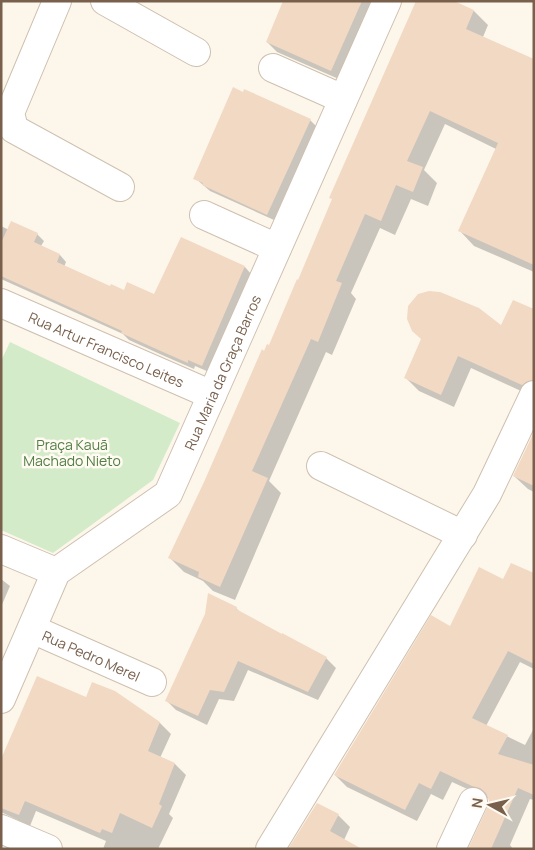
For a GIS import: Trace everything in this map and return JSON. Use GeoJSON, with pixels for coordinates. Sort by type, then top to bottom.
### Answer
{"type":"FeatureCollection","features":[{"type":"Feature","properties":{"kind":"street"},"geometry":{"type":"LineString","coordinates":[[57,1],[10,113],[14,129],[120,187]]}},
{"type":"Feature","properties":{"kind":"street"},"geometry":{"type":"LineString","coordinates":[[105,1],[196,52]]}},
{"type":"Feature","properties":{"kind":"street","name":"Rua Maria da Graça Barros"},"geometry":{"type":"LineString","coordinates":[[56,572],[168,494],[387,1]]}},
{"type":"Feature","properties":{"kind":"street"},"geometry":{"type":"LineString","coordinates":[[273,68],[343,99]]}},
{"type":"Feature","properties":{"kind":"street"},"geometry":{"type":"LineString","coordinates":[[204,214],[277,248]]}},
{"type":"Feature","properties":{"kind":"street","name":"Rua Artur Francisco Leites"},"geometry":{"type":"LineString","coordinates":[[1,303],[212,395]]}},
{"type":"Feature","properties":{"kind":"street"},"geometry":{"type":"LineString","coordinates":[[270,849],[487,494],[534,395]]}},
{"type":"Feature","properties":{"kind":"street"},"geometry":{"type":"LineString","coordinates":[[321,466],[463,535]]}},
{"type":"Feature","properties":{"kind":"street"},"geometry":{"type":"LineString","coordinates":[[1,549],[56,572],[1,699]]}},
{"type":"Feature","properties":{"kind":"street","name":"Rua Pedro Merel"},"geometry":{"type":"LineString","coordinates":[[32,629],[152,682]]}},
{"type":"Feature","properties":{"kind":"street"},"geometry":{"type":"LineString","coordinates":[[451,849],[473,802]]}},
{"type":"Feature","properties":{"kind":"street"},"geometry":{"type":"LineString","coordinates":[[1,828],[48,849]]}},
{"type":"Feature","properties":{"kind":"green space","name":"Praça Kauã Machado Nieto"},"geometry":{"type":"Polygon","coordinates":[[[10,342],[180,423],[153,480],[53,553],[1,530],[1,361],[10,342]]]}},
{"type":"Feature","properties":{"kind":"building"},"geometry":{"type":"Polygon","coordinates":[[[283,1],[362,1],[331,71],[266,42],[283,1]]]}},
{"type":"Feature","properties":{"kind":"building"},"geometry":{"type":"Polygon","coordinates":[[[416,1],[454,1],[474,10],[466,29],[534,59],[534,265],[458,231],[498,143],[430,111],[407,161],[423,167],[413,192],[396,185],[381,221],[365,214],[336,281],[342,283],[318,342],[311,339],[252,471],[268,478],[220,587],[198,577],[199,572],[168,558],[204,482],[262,349],[264,351],[267,344],[269,345],[298,280],[332,199],[329,198],[416,1]]]}},
{"type":"Feature","properties":{"kind":"building"},"geometry":{"type":"Polygon","coordinates":[[[233,87],[243,92],[244,89],[311,119],[267,215],[193,179],[233,87]]]}},
{"type":"Feature","properties":{"kind":"building"},"geometry":{"type":"Polygon","coordinates":[[[11,221],[38,233],[34,242],[60,254],[57,262],[110,286],[111,284],[124,290],[127,282],[154,294],[181,237],[245,266],[202,366],[188,360],[188,363],[154,348],[121,333],[122,331],[1,276],[1,243],[11,221]]]}},
{"type":"Feature","properties":{"kind":"building"},"geometry":{"type":"Polygon","coordinates":[[[429,291],[440,292],[479,308],[501,325],[513,300],[534,309],[534,380],[522,385],[458,356],[441,395],[404,378],[421,339],[412,331],[407,319],[408,306],[418,294],[429,291]]]}},
{"type":"Feature","properties":{"kind":"building"},"geometry":{"type":"Polygon","coordinates":[[[534,432],[534,486],[513,476],[534,432]]]}},
{"type":"Feature","properties":{"kind":"building"},"geometry":{"type":"Polygon","coordinates":[[[511,563],[534,573],[534,664],[508,651],[472,718],[508,735],[498,754],[534,765],[534,795],[518,788],[491,849],[468,849],[489,801],[486,793],[480,788],[440,771],[431,789],[419,783],[405,810],[334,775],[431,615],[450,626],[479,567],[503,579],[511,563]]]}},
{"type":"Feature","properties":{"kind":"building"},"geometry":{"type":"Polygon","coordinates":[[[208,593],[327,657],[308,692],[238,661],[224,692],[210,690],[198,716],[165,701],[205,614],[208,593]]]}},
{"type":"Feature","properties":{"kind":"building"},"geometry":{"type":"Polygon","coordinates":[[[37,676],[86,697],[92,682],[115,691],[160,722],[148,751],[175,763],[159,804],[162,806],[152,828],[120,813],[112,833],[102,829],[100,833],[25,801],[19,815],[1,808],[1,759],[37,676]]]}},
{"type":"Feature","properties":{"kind":"building"},"geometry":{"type":"Polygon","coordinates":[[[317,803],[339,814],[330,831],[362,849],[288,849],[317,803]]]}}]}
